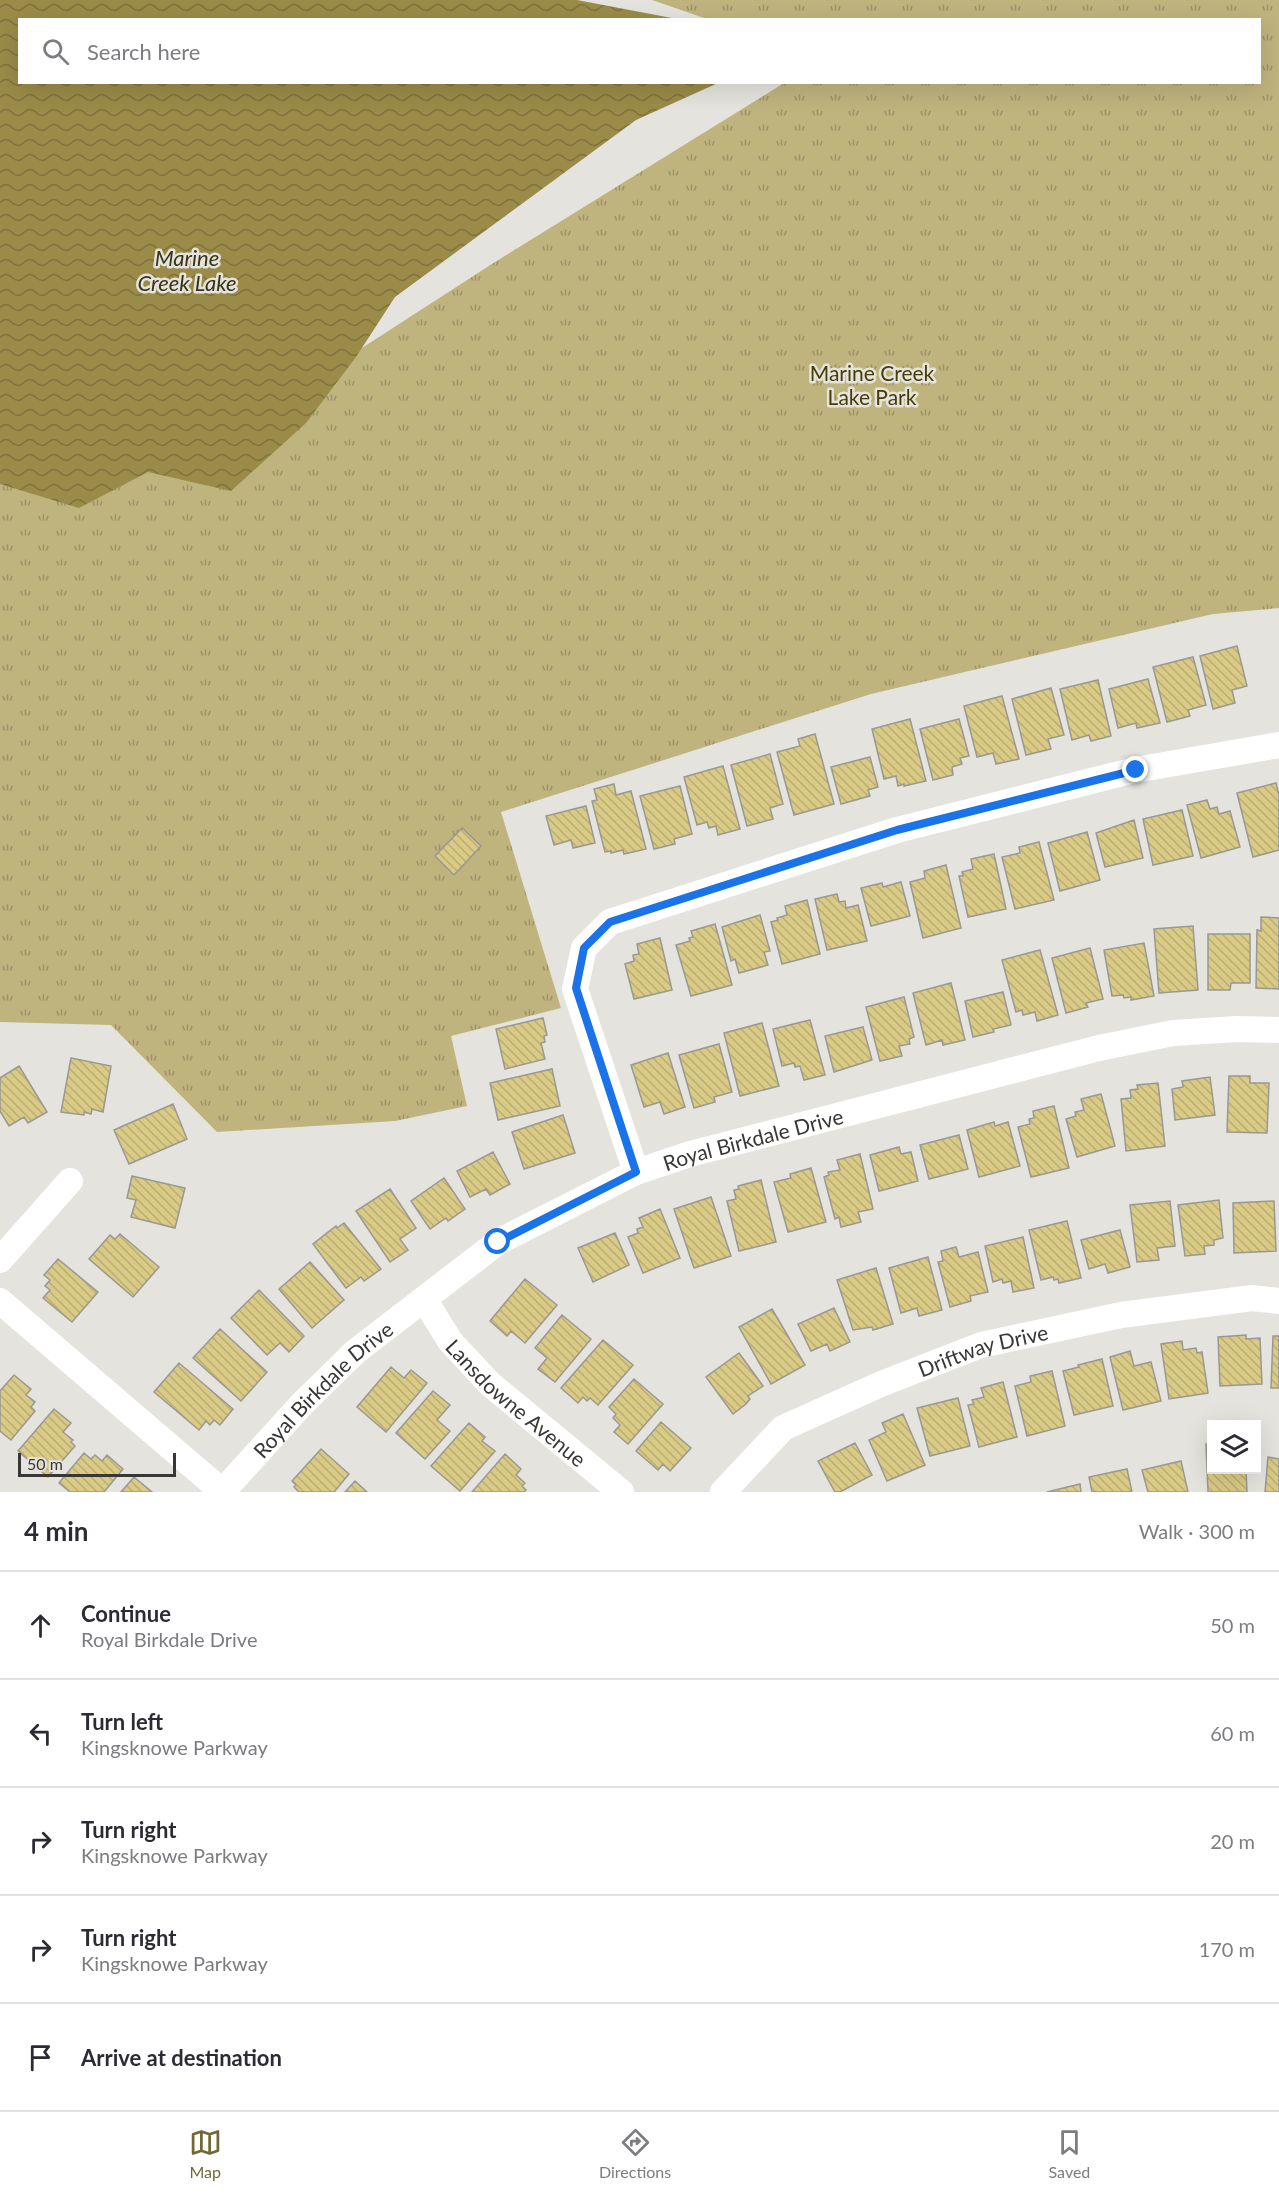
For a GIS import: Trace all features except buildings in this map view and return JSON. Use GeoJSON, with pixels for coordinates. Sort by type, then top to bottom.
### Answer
{"type":"FeatureCollection","features":[{"type":"Feature","properties":{"kind":"street"},"geometry":{"type":"LineString","coordinates":[[636,1172],[576,988],[584,948],[610,922],[897,830],[1136,770],[1279,745]]}},
{"type":"Feature","properties":{"kind":"street","name":"Royal Birkdale Drive"},"geometry":{"type":"LineString","coordinates":[[223,1492],[302,1404],[355,1352],[498,1242],[636,1172],[690,1154],[1099,1048],[1173,1033],[1237,1029],[1279,1030]]}},
{"type":"Feature","properties":{"kind":"street"},"geometry":{"type":"LineString","coordinates":[[0,1260],[70,1180]]}},
{"type":"Feature","properties":{"kind":"street","name":"Driftway Drive"},"geometry":{"type":"LineString","coordinates":[[723,1492],[783,1428],[881,1384],[981,1345],[1121,1316],[1252,1298],[1279,1301]]}},
{"type":"Feature","properties":{"kind":"street","name":"Lansdowne Avenue"},"geometry":{"type":"LineString","coordinates":[[424,1299],[450,1341],[490,1384],[621,1492]]}},
{"type":"Feature","properties":{"kind":"street"},"geometry":{"type":"LineString","coordinates":[[0,1301],[223,1492]]}},
{"type":"Feature","properties":{"kind":"green space","name":"Marine Creek Lake Park"},"geometry":{"type":"Polygon","coordinates":[[[652,0],[1279,0],[1279,608],[1213,614],[871,694],[501,812],[561,1008],[451,1036],[467,1106],[395,1121],[217,1132],[111,1025],[0,1022],[0,473],[184,463],[495,262],[782,84],[1261,84],[1261,18],[704,18],[652,0]]]}},
{"type":"Feature","properties":{"kind":"water","name":"Marine Creek Lake"},"geometry":{"type":"Polygon","coordinates":[[[0,0],[577,0],[672,18],[18,18],[18,84],[716,84],[636,120],[395,297],[356,357],[306,423],[231,491],[148,472],[79,508],[0,484],[0,0]]]}},
{"type":"Feature","properties":{"kind":"route"},"geometry":{"type":"LineString","coordinates":[[498,1242],[636,1172],[576,988],[584,948],[610,922],[897,830],[1136,770]]}}]}
